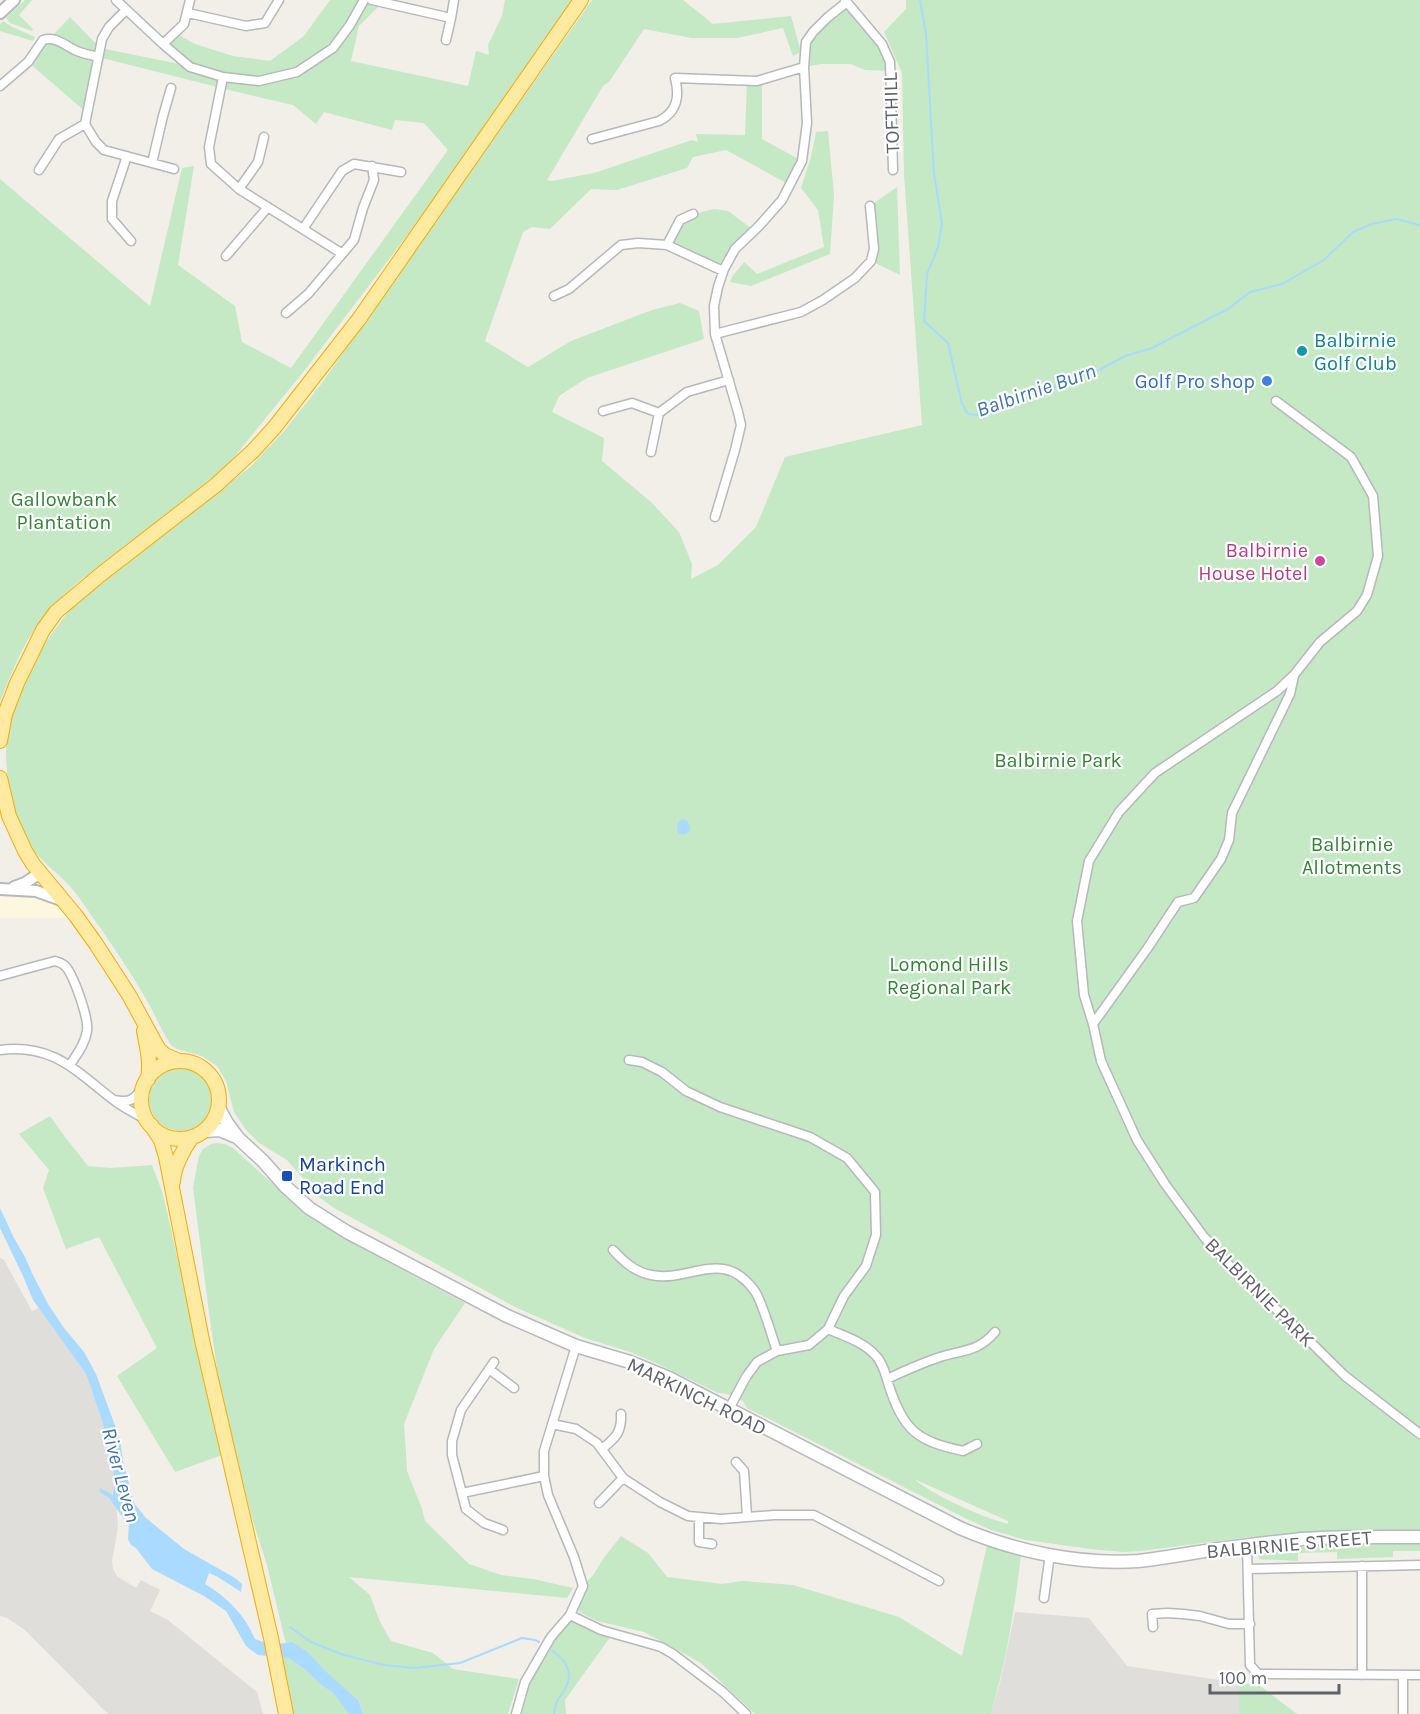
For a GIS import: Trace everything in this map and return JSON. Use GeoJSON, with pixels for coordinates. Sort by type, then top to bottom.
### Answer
{"type":"FeatureCollection","features":[{"type":"Feature","properties":{"kind":"highway"},"geometry":{"type":"LineString","coordinates":[[0,741],[5,714],[18,683],[43,630],[56,612],[216,485],[274,428],[359,319],[581,0]]}},
{"type":"Feature","properties":{"kind":"highway"},"geometry":{"type":"LineString","coordinates":[[0,778],[16,833],[29,858],[76,916],[106,960],[129,995],[159,1050],[179,1061],[201,1067],[216,1085],[219,1108],[211,1124],[184,1149],[173,1175],[172,1190]]}},
{"type":"Feature","properties":{"kind":"highway"},"geometry":{"type":"LineString","coordinates":[[140,1015],[150,1069],[142,1107],[149,1123],[161,1140],[166,1157],[202,1340],[283,1690],[286,1714]]}},
{"type":"Feature","properties":{"kind":"highway"},"geometry":{"type":"LineString","coordinates":[[146,1083],[161,1066],[179,1061]]}},
{"type":"Feature","properties":{"kind":"highway"},"geometry":{"type":"LineString","coordinates":[[149,1123],[159,1133],[170,1137],[181,1139],[198,1134]]}},
{"type":"Feature","properties":{"kind":"main road","name":"MARKINCH ROAD"},"geometry":{"type":"LineString","coordinates":[[219,1108],[238,1138],[309,1208],[347,1232],[507,1316],[576,1346],[652,1371],[960,1527],[1003,1544],[1050,1554],[1101,1561],[1148,1560],[1193,1553]]}},
{"type":"Feature","properties":{"kind":"main road"},"geometry":{"type":"LineString","coordinates":[[198,1134],[220,1130],[238,1138]]}},
{"type":"Feature","properties":{"kind":"main road","name":"BALBIRNIE STREET"},"geometry":{"type":"LineString","coordinates":[[1193,1553],[1323,1538],[1420,1537]]}},
{"type":"Feature","properties":{"kind":"street"},"geometry":{"type":"LineString","coordinates":[[0,13],[14,0]]}},
{"type":"Feature","properties":{"kind":"street"},"geometry":{"type":"LineString","coordinates":[[116,0],[190,67],[223,77],[259,81],[297,72],[333,48],[350,25],[364,0]]}},
{"type":"Feature","properties":{"kind":"street"},"geometry":{"type":"LineString","coordinates":[[163,44],[184,24],[190,0]]}},
{"type":"Feature","properties":{"kind":"street"},"geometry":{"type":"LineString","coordinates":[[188,14],[246,26],[265,23],[279,0]]}},
{"type":"Feature","properties":{"kind":"street"},"geometry":{"type":"LineString","coordinates":[[372,0],[451,18]]}},
{"type":"Feature","properties":{"kind":"street"},"geometry":{"type":"LineString","coordinates":[[446,40],[454,0]]}},
{"type":"Feature","properties":{"kind":"street"},"geometry":{"type":"LineString","coordinates":[[715,517],[741,426],[715,334],[714,306],[723,272],[735,249],[783,200],[802,161],[807,123],[804,67],[806,42],[846,1]]}},
{"type":"Feature","properties":{"kind":"street","name":"TOFTHILL"},"geometry":{"type":"LineString","coordinates":[[846,1],[882,44],[890,62],[893,170]]}},
{"type":"Feature","properties":{"kind":"street"},"geometry":{"type":"LineString","coordinates":[[126,10],[105,33],[85,124],[104,150],[174,169]]}},
{"type":"Feature","properties":{"kind":"street"},"geometry":{"type":"LineString","coordinates":[[0,87],[23,67],[46,39],[53,39],[76,51],[98,57]]}},
{"type":"Feature","properties":{"kind":"street"},"geometry":{"type":"LineString","coordinates":[[592,139],[667,117],[676,108],[675,78],[757,81],[804,67]]}},
{"type":"Feature","properties":{"kind":"street"},"geometry":{"type":"LineString","coordinates":[[223,77],[208,147],[211,164],[239,189],[341,254]]}},
{"type":"Feature","properties":{"kind":"street"},"geometry":{"type":"LineString","coordinates":[[152,163],[171,88]]}},
{"type":"Feature","properties":{"kind":"street"},"geometry":{"type":"LineString","coordinates":[[39,170],[59,139],[85,124]]}},
{"type":"Feature","properties":{"kind":"street"},"geometry":{"type":"LineString","coordinates":[[239,189],[258,162],[264,137]]}},
{"type":"Feature","properties":{"kind":"street"},"geometry":{"type":"LineString","coordinates":[[128,156],[112,201],[112,219],[131,241]]}},
{"type":"Feature","properties":{"kind":"street"},"geometry":{"type":"LineString","coordinates":[[303,229],[342,171],[354,164],[401,172]]}},
{"type":"Feature","properties":{"kind":"street"},"geometry":{"type":"LineString","coordinates":[[286,313],[308,294],[354,240],[374,180],[372,166]]}},
{"type":"Feature","properties":{"kind":"street"},"geometry":{"type":"LineString","coordinates":[[715,334],[801,312],[855,278],[871,261],[874,249],[870,206]]}},
{"type":"Feature","properties":{"kind":"street"},"geometry":{"type":"LineString","coordinates":[[226,256],[268,207]]}},
{"type":"Feature","properties":{"kind":"street"},"geometry":{"type":"LineString","coordinates":[[667,245],[680,220],[693,214]]}},
{"type":"Feature","properties":{"kind":"street"},"geometry":{"type":"LineString","coordinates":[[554,296],[568,290],[621,245],[638,243],[667,245],[723,272]]}},
{"type":"Feature","properties":{"kind":"street"},"geometry":{"type":"LineString","coordinates":[[651,452],[659,413],[687,392],[729,380]]}},
{"type":"Feature","properties":{"kind":"street","name":"BALBIRNIE PARK"},"geometry":{"type":"LineString","coordinates":[[1276,401],[1351,457],[1374,496],[1378,556],[1366,595],[1357,611],[1320,642],[1294,675],[1277,692],[1155,773],[1119,812],[1089,861],[1077,921],[1084,995],[1101,1061],[1137,1140],[1165,1185],[1204,1237],[1234,1272],[1285,1317],[1345,1376],[1420,1434]]}},
{"type":"Feature","properties":{"kind":"street"},"geometry":{"type":"LineString","coordinates":[[603,411],[632,403],[659,413]]}},
{"type":"Feature","properties":{"kind":"street","name":"BALBIRNIE PARK"},"geometry":{"type":"LineString","coordinates":[[1093,1024],[1178,902],[1194,898],[1221,859],[1229,840],[1232,813],[1290,694],[1294,675]]}},
{"type":"Feature","properties":{"kind":"street"},"geometry":{"type":"LineString","coordinates":[[4,888],[20,885],[40,873]]}},
{"type":"Feature","properties":{"kind":"street"},"geometry":{"type":"LineString","coordinates":[[4,888],[36,891],[65,903]]}},
{"type":"Feature","properties":{"kind":"street"},"geometry":{"type":"LineString","coordinates":[[0,976],[55,961],[67,968],[85,1011],[87,1028],[81,1047],[70,1065]]}},
{"type":"Feature","properties":{"kind":"street"},"geometry":{"type":"LineString","coordinates":[[0,1050],[24,1048],[37,1050],[70,1065],[114,1100],[149,1123]]}},
{"type":"Feature","properties":{"kind":"street"},"geometry":{"type":"LineString","coordinates":[[629,1060],[642,1062],[662,1072],[686,1091],[720,1107],[810,1137],[847,1158],[874,1192],[876,1235],[866,1266],[844,1296],[828,1329],[809,1345],[777,1351],[757,1362],[729,1409]]}},
{"type":"Feature","properties":{"kind":"street"},"geometry":{"type":"LineString","coordinates":[[114,1100],[133,1099],[146,1083]]}},
{"type":"Feature","properties":{"kind":"street"},"geometry":{"type":"LineString","coordinates":[[613,1250],[627,1265],[650,1275],[672,1276],[705,1268],[726,1269],[743,1278],[756,1292],[777,1351]]}},
{"type":"Feature","properties":{"kind":"street"},"geometry":{"type":"LineString","coordinates":[[828,1329],[864,1345],[878,1357],[897,1410],[921,1438],[963,1451],[977,1444]]}},
{"type":"Feature","properties":{"kind":"street"},"geometry":{"type":"LineString","coordinates":[[887,1378],[939,1357],[967,1351],[986,1342],[995,1332]]}},
{"type":"Feature","properties":{"kind":"street"},"geometry":{"type":"LineString","coordinates":[[516,1714],[525,1682],[551,1637],[570,1615],[583,1586],[543,1476],[544,1451],[576,1346]]}},
{"type":"Feature","properties":{"kind":"street"},"geometry":{"type":"LineString","coordinates":[[503,1530],[484,1523],[466,1509],[452,1455],[452,1441],[461,1410],[492,1366],[514,1388]]}},
{"type":"Feature","properties":{"kind":"street"},"geometry":{"type":"LineString","coordinates":[[602,1449],[614,1439],[622,1426],[621,1414]]}},
{"type":"Feature","properties":{"kind":"street"},"geometry":{"type":"LineString","coordinates":[[552,1424],[576,1429],[597,1443],[623,1478],[660,1502],[688,1516],[721,1519],[747,1516],[814,1515],[939,1581]]}},
{"type":"Feature","properties":{"kind":"street"},"geometry":{"type":"LineString","coordinates":[[736,1462],[744,1471],[747,1516]]}},
{"type":"Feature","properties":{"kind":"street"},"geometry":{"type":"LineString","coordinates":[[462,1493],[543,1476]]}},
{"type":"Feature","properties":{"kind":"street"},"geometry":{"type":"LineString","coordinates":[[599,1503],[623,1478]]}},
{"type":"Feature","properties":{"kind":"street"},"geometry":{"type":"LineString","coordinates":[[699,1517],[699,1542],[712,1544]]}},
{"type":"Feature","properties":{"kind":"street"},"geometry":{"type":"LineString","coordinates":[[1247,1546],[1250,1665],[1258,1674],[1420,1675]]}},
{"type":"Feature","properties":{"kind":"street"},"geometry":{"type":"LineString","coordinates":[[1044,1598],[1050,1554]]}},
{"type":"Feature","properties":{"kind":"street"},"geometry":{"type":"LineString","coordinates":[[1248,1569],[1420,1565]]}},
{"type":"Feature","properties":{"kind":"street"},"geometry":{"type":"LineString","coordinates":[[1362,1566],[1362,1675]]}},
{"type":"Feature","properties":{"kind":"street"},"geometry":{"type":"LineString","coordinates":[[1153,1627],[1149,1615],[1167,1613],[1200,1616],[1229,1624],[1250,1624]]}},
{"type":"Feature","properties":{"kind":"street"},"geometry":{"type":"LineString","coordinates":[[570,1615],[602,1630],[661,1647],[673,1654],[746,1714]]}},
{"type":"Feature","properties":{"kind":"street"},"geometry":{"type":"LineString","coordinates":[[1403,1675],[1403,1714]]}},
{"type":"Feature","properties":{"kind":"street"},"geometry":{"type":"LineString","coordinates":[[731,1714],[740,1707]]}},
{"type":"Feature","properties":{"kind":"shaded area"},"geometry":{"type":"Polygon","coordinates":[[[0,895],[33,895],[46,899],[61,908],[69,918],[0,918],[0,895]]]}},
{"type":"Feature","properties":{"kind":"shaded area"},"geometry":{"type":"Polygon","coordinates":[[[0,1258],[4,1260],[32,1311],[39,1308],[86,1374],[102,1421],[114,1470],[118,1527],[112,1561],[117,1576],[136,1588],[141,1580],[160,1590],[150,1611],[168,1620],[257,1692],[263,1714],[108,1714],[25,1630],[0,1616],[0,1258]]]}},
{"type":"Feature","properties":{"kind":"shaded area"},"geometry":{"type":"Polygon","coordinates":[[[1015,1612],[1089,1618],[1127,1666],[1239,1683],[1239,1714],[991,1714],[1015,1612]]]}},
{"type":"Feature","properties":{"kind":"green space"},"geometry":{"type":"Polygon","coordinates":[[[25,0],[32,0],[19,15],[33,29],[32,31],[10,23],[6,18],[25,0]]]}},
{"type":"Feature","properties":{"kind":"green space","name":"Gallowbank Plantation"},"geometry":{"type":"Polygon","coordinates":[[[330,0],[383,0],[359,26],[351,61],[468,86],[476,51],[489,55],[488,45],[502,16],[505,0],[574,0],[409,233],[304,371],[226,467],[78,582],[57,602],[45,615],[25,646],[0,702],[0,179],[150,306],[182,168],[194,166],[178,265],[235,306],[242,342],[291,368],[448,150],[424,123],[395,120],[392,130],[324,112],[316,124],[293,105],[98,57],[87,113],[28,62],[70,17],[100,48],[189,66],[163,44],[175,33],[195,44],[233,56],[270,61],[304,36],[330,0]]]}},
{"type":"Feature","properties":{"kind":"green space","name":"Lomond Hills Regional Park"},"geometry":{"type":"Polygon","coordinates":[[[592,0],[683,0],[713,24],[791,16],[801,52],[793,56],[783,28],[737,38],[692,38],[644,29],[609,82],[603,86],[547,180],[594,173],[692,140],[698,142],[696,134],[745,135],[747,80],[762,79],[762,139],[802,161],[790,185],[726,150],[693,157],[687,168],[617,190],[591,189],[550,229],[532,227],[523,232],[485,341],[528,367],[571,341],[652,310],[680,303],[699,311],[704,339],[587,378],[559,396],[552,412],[604,438],[602,461],[651,502],[679,532],[692,564],[691,579],[718,565],[756,527],[785,457],[922,425],[904,174],[902,73],[884,32],[906,9],[906,0],[1420,0],[1420,1541],[1249,1537],[1123,1552],[1026,1540],[991,1530],[747,1408],[743,1401],[718,1393],[630,1352],[585,1338],[515,1307],[334,1208],[319,1197],[287,1160],[259,1143],[246,1130],[234,1112],[226,1081],[217,1066],[202,1056],[172,1046],[132,976],[84,904],[70,886],[33,849],[19,822],[10,792],[6,745],[11,716],[23,688],[44,645],[69,611],[250,467],[284,431],[319,387],[592,0]],[[914,1479],[959,1505],[1008,1524],[1008,1521],[914,1479]]]}},
{"type":"Feature","properties":{"kind":"green space"},"geometry":{"type":"Polygon","coordinates":[[[847,2],[882,44],[891,71],[865,70],[851,64],[821,64],[804,67],[806,42],[847,2]]]}},
{"type":"Feature","properties":{"kind":"green space"},"geometry":{"type":"Polygon","coordinates":[[[3,21],[35,37],[33,41],[0,31],[0,24],[3,21]]]}},
{"type":"Feature","properties":{"kind":"green space"},"geometry":{"type":"Polygon","coordinates":[[[828,131],[834,195],[830,254],[751,286],[730,282],[744,262],[757,274],[824,247],[818,210],[801,188],[816,132],[828,131]]]}},
{"type":"Feature","properties":{"kind":"green space"},"geometry":{"type":"Polygon","coordinates":[[[897,187],[900,275],[871,261],[870,206],[897,187]]]}},
{"type":"Feature","properties":{"kind":"green space"},"geometry":{"type":"Polygon","coordinates":[[[714,209],[728,211],[755,231],[724,269],[667,245],[680,220],[714,209]]]}},
{"type":"Feature","properties":{"kind":"green space"},"geometry":{"type":"Polygon","coordinates":[[[181,1067],[204,1076],[213,1099],[204,1122],[181,1131],[158,1122],[149,1099],[158,1076],[181,1067]]]}},
{"type":"Feature","properties":{"kind":"green space"},"geometry":{"type":"Polygon","coordinates":[[[50,1116],[88,1166],[111,1168],[152,1165],[163,1194],[222,1455],[175,1472],[117,1376],[157,1348],[99,1237],[66,1249],[43,1188],[49,1170],[19,1134],[50,1116]]]}},
{"type":"Feature","properties":{"kind":"green space"},"geometry":{"type":"Polygon","coordinates":[[[217,1143],[233,1148],[318,1222],[354,1244],[465,1303],[434,1349],[404,1424],[407,1471],[425,1521],[469,1564],[501,1575],[573,1588],[567,1598],[349,1577],[370,1595],[380,1622],[391,1641],[433,1653],[453,1669],[519,1679],[508,1714],[363,1714],[359,1701],[322,1669],[309,1653],[286,1644],[220,1390],[209,1313],[193,1187],[199,1156],[203,1149],[217,1143]]]}},
{"type":"Feature","properties":{"kind":"green space"},"geometry":{"type":"Polygon","coordinates":[[[621,1536],[648,1553],[667,1577],[722,1584],[743,1581],[793,1585],[899,1617],[962,1656],[987,1545],[1021,1554],[1009,1634],[991,1714],[755,1714],[701,1663],[644,1632],[597,1621],[579,1612],[577,1599],[583,1586],[621,1536]]]}},
{"type":"Feature","properties":{"kind":"green space"},"geometry":{"type":"Polygon","coordinates":[[[1346,1541],[1420,1543],[1420,1551],[1393,1551],[1393,1557],[1337,1559],[1337,1552],[1298,1553],[1298,1561],[1259,1559],[1258,1549],[1346,1541]]]}},
{"type":"Feature","properties":{"kind":"green space"},"geometry":{"type":"Polygon","coordinates":[[[570,1620],[611,1636],[565,1700],[566,1714],[522,1714],[530,1684],[553,1639],[570,1620]]]}},
{"type":"Feature","properties":{"kind":"green space"},"geometry":{"type":"Polygon","coordinates":[[[271,1638],[288,1658],[333,1693],[349,1714],[286,1714],[271,1638]]]}},
{"type":"Feature","properties":{"kind":"green space"},"geometry":{"type":"Polygon","coordinates":[[[1239,1683],[1259,1685],[1297,1714],[1239,1714],[1239,1683]]]}},
{"type":"Feature","properties":{"kind":"water"},"geometry":{"type":"Polygon","coordinates":[[[681,819],[686,820],[690,826],[689,832],[685,834],[678,832],[677,825],[681,819]]]}},
{"type":"Feature","properties":{"kind":"water","name":"River Leven"},"geometry":{"type":"Polygon","coordinates":[[[0,1208],[48,1304],[84,1352],[96,1374],[120,1439],[134,1503],[146,1518],[184,1549],[242,1584],[241,1592],[209,1573],[205,1584],[234,1607],[246,1622],[255,1639],[274,1644],[292,1642],[309,1653],[323,1669],[359,1701],[363,1714],[349,1714],[333,1693],[288,1658],[258,1655],[246,1646],[226,1611],[204,1596],[152,1569],[131,1545],[128,1539],[129,1522],[124,1519],[109,1498],[100,1492],[100,1488],[113,1495],[115,1483],[102,1421],[86,1374],[33,1300],[0,1228],[0,1208]]]}},
{"type":"Feature","properties":{"kind":"waterway","name":"Balbirnie Burn"},"geometry":{"type":"LineString","coordinates":[[920,0],[926,34],[934,174],[942,223],[938,247],[927,274],[924,321],[948,343],[962,404],[968,414],[977,415],[1018,397],[1047,390],[1101,369],[1125,356],[1152,348],[1228,309],[1250,292],[1282,284],[1324,260],[1353,232],[1372,224],[1396,219],[1420,225]]}},
{"type":"Feature","properties":{"kind":"waterway"},"geometry":{"type":"LineString","coordinates":[[290,1627],[311,1642],[341,1654],[384,1665],[414,1668],[460,1663],[522,1638],[539,1642]]}},
{"type":"Feature","properties":{"kind":"waterway"},"geometry":{"type":"LineString","coordinates":[[552,1651],[561,1658],[569,1671],[568,1681],[556,1703],[554,1714]]}},
{"type":"Feature","properties":{"kind":"place","name":"Balbirnie Golf Club"},"geometry":{"type":"Point","coordinates":[1302,351]}},
{"type":"Feature","properties":{"kind":"place","name":"Golf Pro shop"},"geometry":{"type":"Point","coordinates":[1267,381]}},
{"type":"Feature","properties":{"kind":"place","name":"Balbirnie House Hotel"},"geometry":{"type":"Point","coordinates":[1320,561]}},
{"type":"Feature","properties":{"kind":"place","name":"Markinch Road End"},"geometry":{"type":"Point","coordinates":[287,1176]}},
{"type":"Feature","properties":{"kind":"park label","name":"Balbirnie Park"},"geometry":{"type":"Point","coordinates":[1058,760]}},
{"type":"Feature","properties":{"kind":"park label","name":"Balbirnie Allotments"},"geometry":{"type":"Point","coordinates":[1352,856]}}]}
